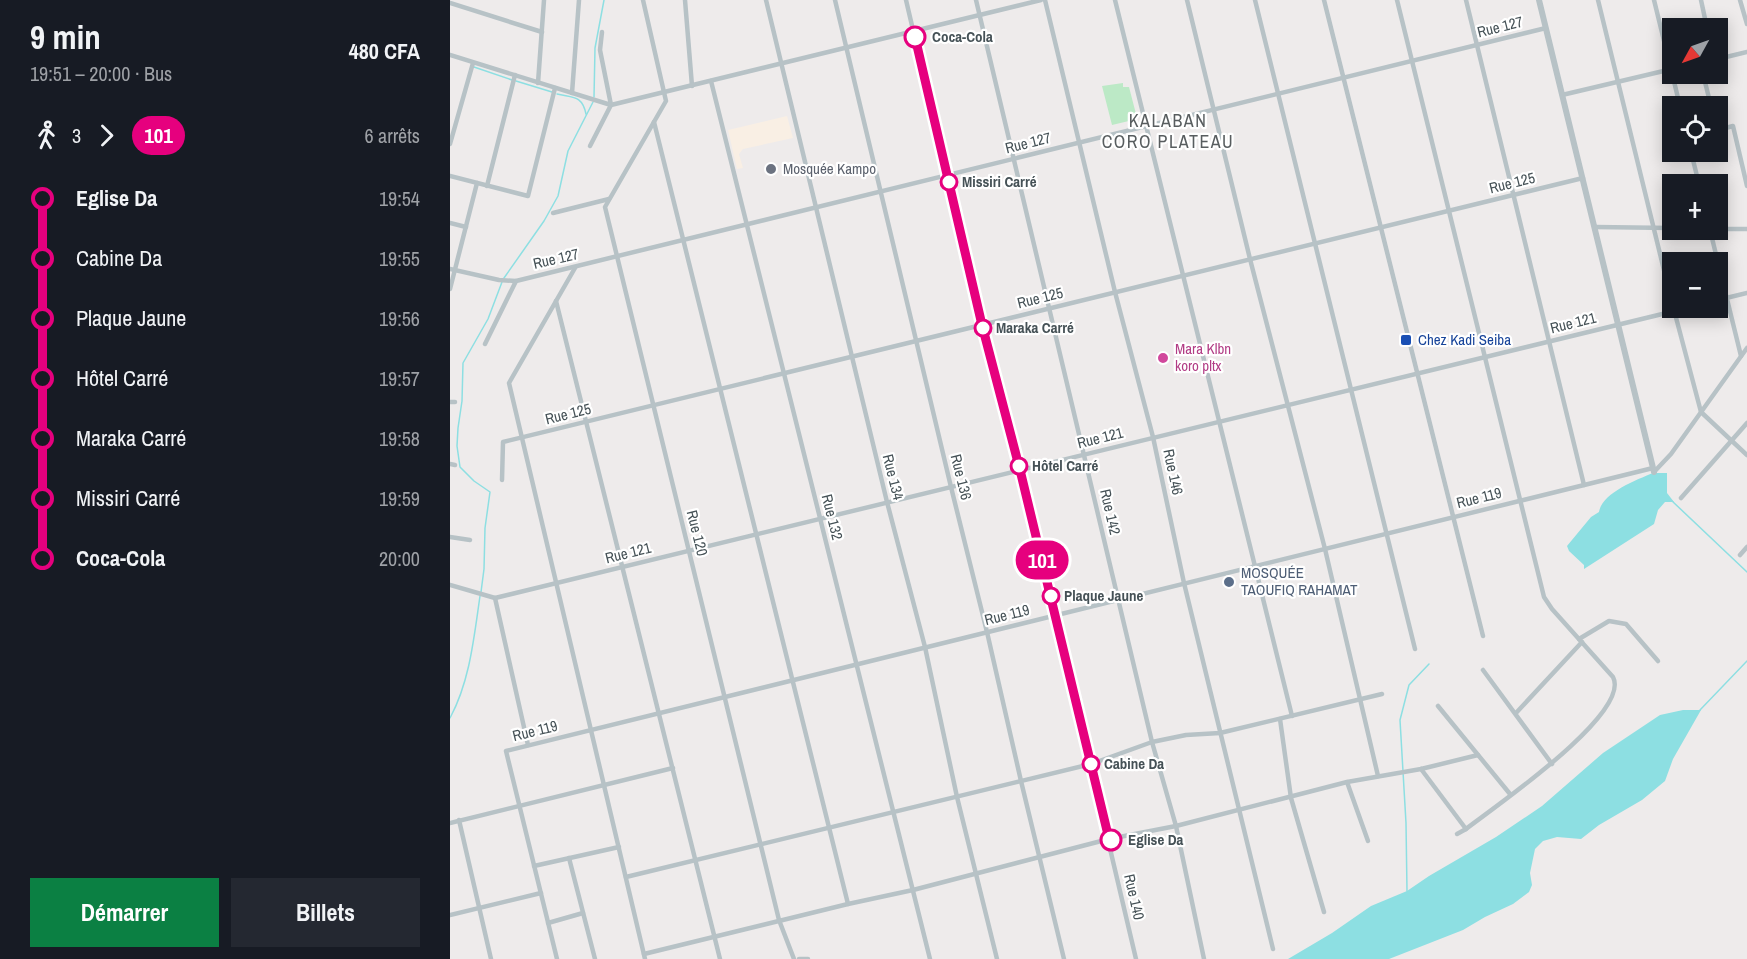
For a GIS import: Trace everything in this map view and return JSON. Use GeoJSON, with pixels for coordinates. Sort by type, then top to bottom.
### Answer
{"type":"FeatureCollection","features":[{"type":"Feature","properties":{"kind":"street"},"geometry":{"type":"LineString","coordinates":[[538,83],[544,0]]}},
{"type":"Feature","properties":{"kind":"street"},"geometry":{"type":"LineString","coordinates":[[572,93],[579,0]]}},
{"type":"Feature","properties":{"kind":"street"},"geometry":{"type":"LineString","coordinates":[[643,0],[664,92]]}},
{"type":"Feature","properties":{"kind":"street"},"geometry":{"type":"LineString","coordinates":[[685,0],[692,86]]}},
{"type":"Feature","properties":{"kind":"street","name":"Rue 134"},"geometry":{"type":"LineString","coordinates":[[766,0],[887,502],[925,647],[957,797],[997,959]]}},
{"type":"Feature","properties":{"kind":"street","name":"Rue 136"},"geometry":{"type":"LineString","coordinates":[[835,0],[1064,959]]}},
{"type":"Feature","properties":{"kind":"street","name":"Rue 140"},"geometry":{"type":"LineString","coordinates":[[906,0],[982,325],[1020,470],[1136,959]]}},
{"type":"Feature","properties":{"kind":"street","name":"Rue 142"},"geometry":{"type":"LineString","coordinates":[[976,0],[1152,742],[1176,825],[1204,959]]}},
{"type":"Feature","properties":{"kind":"street"},"geometry":{"type":"LineString","coordinates":[[450,56],[611,105],[1043,0]]}},
{"type":"Feature","properties":{"kind":"street","name":"Rue 146"},"geometry":{"type":"LineString","coordinates":[[1043,0],[1153,437],[1184,583],[1273,949]]}},
{"type":"Feature","properties":{"kind":"street"},"geometry":{"type":"LineString","coordinates":[[1115,0],[1292,716]]}},
{"type":"Feature","properties":{"kind":"street"},"geometry":{"type":"LineString","coordinates":[[1187,0],[1250,259],[1325,549],[1378,776]]}},
{"type":"Feature","properties":{"kind":"street"},"geometry":{"type":"LineString","coordinates":[[1255,0],[1415,649]]}},
{"type":"Feature","properties":{"kind":"street"},"geometry":{"type":"LineString","coordinates":[[1324,0],[1484,636]]}},
{"type":"Feature","properties":{"kind":"street"},"geometry":{"type":"LineString","coordinates":[[1397,0],[1544,597],[1616,682],[1615,689],[1589,729],[1552,764],[1457,834]]}},
{"type":"Feature","properties":{"kind":"street"},"geometry":{"type":"LineString","coordinates":[[1466,0],[1584,485]]}},
{"type":"Feature","properties":{"kind":"street"},"geometry":{"type":"LineString","coordinates":[[1539,0],[1654,470],[1671,454],[1747,348]]}},
{"type":"Feature","properties":{"kind":"street"},"geometry":{"type":"LineString","coordinates":[[1598,0],[1662,261]]}},
{"type":"Feature","properties":{"kind":"street"},"geometry":{"type":"LineString","coordinates":[[1654,0],[1662,31]]}},
{"type":"Feature","properties":{"kind":"street"},"geometry":{"type":"LineString","coordinates":[[1701,0],[1705,18]]}},
{"type":"Feature","properties":{"kind":"street"},"geometry":{"type":"LineString","coordinates":[[1734,0],[1744,10]]}},
{"type":"Feature","properties":{"kind":"street"},"geometry":{"type":"LineString","coordinates":[[1740,0],[1747,24]]}},
{"type":"Feature","properties":{"kind":"street"},"geometry":{"type":"LineString","coordinates":[[450,3],[542,32]]}},
{"type":"Feature","properties":{"kind":"street","name":"Rue 127"},"geometry":{"type":"LineString","coordinates":[[452,269],[509,282],[516,281],[1546,28]]}},
{"type":"Feature","properties":{"kind":"street"},"geometry":{"type":"LineString","coordinates":[[590,146],[611,105],[600,50],[602,32]]}},
{"type":"Feature","properties":{"kind":"street"},"geometry":{"type":"LineString","coordinates":[[1728,57],[1747,52]]}},
{"type":"Feature","properties":{"kind":"street"},"geometry":{"type":"LineString","coordinates":[[450,144],[473,63]]}},
{"type":"Feature","properties":{"kind":"street"},"geometry":{"type":"LineString","coordinates":[[1562,95],[1662,72]]}},
{"type":"Feature","properties":{"kind":"street"},"geometry":{"type":"LineString","coordinates":[[487,186],[515,75]]}},
{"type":"Feature","properties":{"kind":"street","name":"Rue 132"},"geometry":{"type":"LineString","coordinates":[[711,81],[930,959]]}},
{"type":"Feature","properties":{"kind":"street"},"geometry":{"type":"LineString","coordinates":[[450,176],[528,196],[555,88]]}},
{"type":"Feature","properties":{"kind":"street","name":"Rue 120"},"geometry":{"type":"LineString","coordinates":[[664,92],[666,100],[604,207],[779,920],[794,959]]}},
{"type":"Feature","properties":{"kind":"street"},"geometry":{"type":"LineString","coordinates":[[654,122],[827,828],[848,904]]}},
{"type":"Feature","properties":{"kind":"street"},"geometry":{"type":"LineString","coordinates":[[1728,127],[1732,126],[1747,186]]}},
{"type":"Feature","properties":{"kind":"street","name":"Rue 125"},"geometry":{"type":"LineString","coordinates":[[502,480],[503,442],[1583,178]]}},
{"type":"Feature","properties":{"kind":"street"},"geometry":{"type":"LineString","coordinates":[[450,289],[452,269],[477,183]]}},
{"type":"Feature","properties":{"kind":"street"},"geometry":{"type":"LineString","coordinates":[[553,213],[610,199]]}},
{"type":"Feature","properties":{"kind":"street"},"geometry":{"type":"LineString","coordinates":[[450,223],[466,227]]}},
{"type":"Feature","properties":{"kind":"street"},"geometry":{"type":"LineString","coordinates":[[1595,227],[1662,228]]}},
{"type":"Feature","properties":{"kind":"street"},"geometry":{"type":"LineString","coordinates":[[1728,229],[1747,229]]}},
{"type":"Feature","properties":{"kind":"street"},"geometry":{"type":"LineString","coordinates":[[575,268],[509,383],[644,957],[779,920],[913,890],[1039,856],[1291,798],[1347,782],[1421,769],[1478,754]]}},
{"type":"Feature","properties":{"kind":"street"},"geometry":{"type":"LineString","coordinates":[[485,344],[516,281]]}},
{"type":"Feature","properties":{"kind":"street"},"geometry":{"type":"LineString","coordinates":[[1728,298],[1747,293]]}},
{"type":"Feature","properties":{"kind":"street"},"geometry":{"type":"LineString","coordinates":[[556,301],[720,959]]}},
{"type":"Feature","properties":{"kind":"street"},"geometry":{"type":"LineString","coordinates":[[1728,302],[1741,356]]}},
{"type":"Feature","properties":{"kind":"street","name":"Rue 121"},"geometry":{"type":"LineString","coordinates":[[450,585],[495,598],[1662,312]]}},
{"type":"Feature","properties":{"kind":"street"},"geometry":{"type":"LineString","coordinates":[[1676,318],[1701,412],[1747,455]]}},
{"type":"Feature","properties":{"kind":"street"},"geometry":{"type":"LineString","coordinates":[[1681,498],[1747,423]]}},
{"type":"Feature","properties":{"kind":"street","name":"Rue 119"},"geometry":{"type":"LineString","coordinates":[[519,806],[506,751],[1520,500],[1654,470]]}},
{"type":"Feature","properties":{"kind":"street"},"geometry":{"type":"LineString","coordinates":[[450,537],[470,540]]}},
{"type":"Feature","properties":{"kind":"street"},"geometry":{"type":"LineString","coordinates":[[1740,555],[1747,547]]}},
{"type":"Feature","properties":{"kind":"street"},"geometry":{"type":"LineString","coordinates":[[495,598],[528,745]]}},
{"type":"Feature","properties":{"kind":"street"},"geometry":{"type":"LineString","coordinates":[[1516,713],[1581,640],[1609,621],[1626,624],[1658,661]]}},
{"type":"Feature","properties":{"kind":"street"},"geometry":{"type":"LineString","coordinates":[[1483,670],[1552,764]]}},
{"type":"Feature","properties":{"kind":"street"},"geometry":{"type":"LineString","coordinates":[[626,877],[1091,764],[1152,742],[1186,735],[1220,733],[1382,694]]}},
{"type":"Feature","properties":{"kind":"street"},"geometry":{"type":"LineString","coordinates":[[1438,706],[1510,794]]}},
{"type":"Feature","properties":{"kind":"street"},"geometry":{"type":"LineString","coordinates":[[1280,719],[1291,798],[1324,912]]}},
{"type":"Feature","properties":{"kind":"street"},"geometry":{"type":"LineString","coordinates":[[450,823],[673,768]]}},
{"type":"Feature","properties":{"kind":"street"},"geometry":{"type":"LineString","coordinates":[[1421,769],[1466,829]]}},
{"type":"Feature","properties":{"kind":"street"},"geometry":{"type":"LineString","coordinates":[[1347,782],[1368,841]]}},
{"type":"Feature","properties":{"kind":"street"},"geometry":{"type":"LineString","coordinates":[[519,806],[557,959]]}},
{"type":"Feature","properties":{"kind":"street"},"geometry":{"type":"LineString","coordinates":[[459,820],[491,959]]}},
{"type":"Feature","properties":{"kind":"street"},"geometry":{"type":"LineString","coordinates":[[534,866],[618,847]]}},
{"type":"Feature","properties":{"kind":"street"},"geometry":{"type":"LineString","coordinates":[[569,858],[595,959]]}},
{"type":"Feature","properties":{"kind":"street"},"geometry":{"type":"LineString","coordinates":[[450,915],[541,893]]}},
{"type":"Feature","properties":{"kind":"street"},"geometry":{"type":"LineString","coordinates":[[548,923],[584,913]]}},
{"type":"Feature","properties":{"kind":"street"},"geometry":{"type":"LineString","coordinates":[[799,959],[808,959]]}},
{"type":"Feature","properties":{"kind":"shaded area"},"geometry":{"type":"Polygon","coordinates":[[[787,116],[793,138],[743,149],[739,154],[743,168],[737,169],[728,130],[787,116]]]}},
{"type":"Feature","properties":{"kind":"green space"},"geometry":{"type":"Polygon","coordinates":[[[1123,83],[1123,87],[1129,87],[1136,114],[1133,120],[1112,125],[1102,86],[1123,83]]]}},
{"type":"Feature","properties":{"kind":"water"},"geometry":{"type":"Polygon","coordinates":[[[1653,473],[1667,473],[1667,493],[1674,502],[1665,502],[1658,510],[1654,524],[1584,569],[1584,565],[1569,551],[1567,546],[1591,517],[1599,512],[1601,505],[1613,493],[1653,473]]]}},
{"type":"Feature","properties":{"kind":"water"},"geometry":{"type":"Polygon","coordinates":[[[1683,710],[1701,710],[1673,759],[1665,781],[1642,800],[1599,825],[1581,839],[1557,837],[1543,841],[1535,849],[1530,873],[1532,885],[1529,892],[1513,904],[1463,930],[1389,959],[1288,959],[1371,906],[1407,891],[1496,837],[1542,806],[1603,753],[1660,715],[1683,710]]]}},
{"type":"Feature","properties":{"kind":"waterway"},"geometry":{"type":"LineString","coordinates":[[594,97],[595,48],[604,0]]}},
{"type":"Feature","properties":{"kind":"waterway"},"geometry":{"type":"LineString","coordinates":[[474,67],[512,80]]}},
{"type":"Feature","properties":{"kind":"waterway"},"geometry":{"type":"LineString","coordinates":[[516,81],[552,92]]}},
{"type":"Feature","properties":{"kind":"waterway"},"geometry":{"type":"LineString","coordinates":[[557,94],[579,100],[586,114]]}},
{"type":"Feature","properties":{"kind":"waterway"},"geometry":{"type":"LineString","coordinates":[[504,278],[544,221],[558,196],[568,151],[593,102]]}},
{"type":"Feature","properties":{"kind":"waterway"},"geometry":{"type":"LineString","coordinates":[[481,592],[490,492],[460,467],[457,446],[458,428],[462,401],[463,363],[488,319],[502,282]]}},
{"type":"Feature","properties":{"kind":"waterway"},"geometry":{"type":"LineString","coordinates":[[1672,501],[1747,572]]}},
{"type":"Feature","properties":{"kind":"waterway"},"geometry":{"type":"LineString","coordinates":[[450,718],[467,674],[480,596]]}},
{"type":"Feature","properties":{"kind":"waterway"},"geometry":{"type":"LineString","coordinates":[[1700,710],[1747,661]]}},
{"type":"Feature","properties":{"kind":"waterway"},"geometry":{"type":"LineString","coordinates":[[1407,891],[1400,720],[1409,685],[1429,664]]}},
{"type":"Feature","properties":{"kind":"bus line","name":"101"},"geometry":{"type":"LineString","coordinates":[[915,37],[982,325],[1111,840]]}},
{"type":"Feature","properties":{"kind":"place","name":"Coca-Cola"},"geometry":{"type":"Point","coordinates":[915,37]}},
{"type":"Feature","properties":{"kind":"place","name":"Mosquée Kampo"},"geometry":{"type":"Point","coordinates":[771,169]}},
{"type":"Feature","properties":{"kind":"place","name":"Missiri Carré"},"geometry":{"type":"Point","coordinates":[949,182]}},
{"type":"Feature","properties":{"kind":"place","name":"Maraka Carré"},"geometry":{"type":"Point","coordinates":[983,328]}},
{"type":"Feature","properties":{"kind":"place","name":"Chez Kadi Seiba"},"geometry":{"type":"Point","coordinates":[1406,340]}},
{"type":"Feature","properties":{"kind":"place","name":"Mara Klbn koro pltx"},"geometry":{"type":"Point","coordinates":[1163,358]}},
{"type":"Feature","properties":{"kind":"place","name":"Hôtel Carré"},"geometry":{"type":"Point","coordinates":[1019,466]}},
{"type":"Feature","properties":{"kind":"place","name":"MOSQUÉE TAOUFIQ RAHAMAT"},"geometry":{"type":"Point","coordinates":[1229,582]}},
{"type":"Feature","properties":{"kind":"place","name":"Plaque Jaune"},"geometry":{"type":"Point","coordinates":[1051,596]}},
{"type":"Feature","properties":{"kind":"place","name":"Cabine Da"},"geometry":{"type":"Point","coordinates":[1091,764]}},
{"type":"Feature","properties":{"kind":"place","name":"Eglise Da"},"geometry":{"type":"Point","coordinates":[1111,840]}},
{"type":"Feature","properties":{"kind":"district","name":"KALABAN CORO PLATEAU"},"geometry":{"type":"Point","coordinates":[1168,131]}}]}
